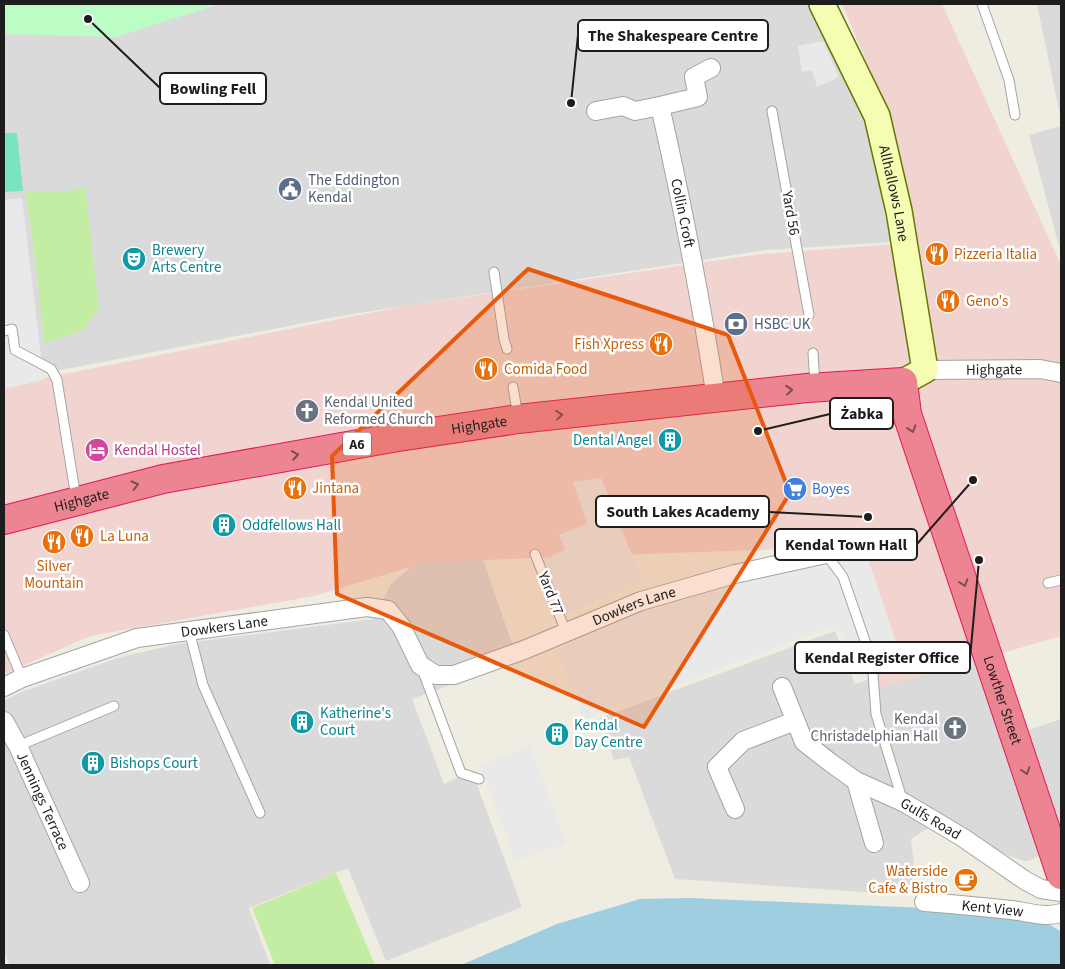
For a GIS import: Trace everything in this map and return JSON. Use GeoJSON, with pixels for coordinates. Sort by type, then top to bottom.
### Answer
{"type":"FeatureCollection","features":[{"type":"Feature","properties":{"kind":"highway","name":"Highgate"},"geometry":{"type":"LineString","coordinates":[[4,520],[77,500],[225,466],[518,419],[914,376]]}},
{"type":"Feature","properties":{"kind":"highway","name":"Lowther Street"},"geometry":{"type":"LineString","coordinates":[[914,376],[907,414],[1059,868]]}},
{"type":"Feature","properties":{"kind":"street","name":"Allhallows Lane"},"geometry":{"type":"LineString","coordinates":[[822,4],[877,116],[899,211],[914,376]]}},
{"type":"Feature","properties":{"kind":"street"},"geometry":{"type":"LineString","coordinates":[[596,111],[623,106],[635,111],[698,98],[694,77],[711,68]]}},
{"type":"Feature","properties":{"kind":"street","name":"Collin Croft"},"geometry":{"type":"LineString","coordinates":[[660,106],[702,310],[716,398]]}},
{"type":"Feature","properties":{"kind":"street","name":"Highgate"},"geometry":{"type":"LineString","coordinates":[[914,376],[1040,370],[1061,373]]}},
{"type":"Feature","properties":{"kind":"street","name":"Dowkers Lane"},"geometry":{"type":"LineString","coordinates":[[4,687],[22,678],[137,638],[367,607],[388,610],[401,626],[420,665],[436,675],[454,675],[524,650],[641,600],[735,574],[826,554]]}},
{"type":"Feature","properties":{"kind":"street","name":"Gulfs Road"},"geometry":{"type":"LineString","coordinates":[[782,687],[804,742],[856,781],[904,802],[962,837],[1026,881],[1040,888],[1061,892]]}},
{"type":"Feature","properties":{"kind":"street","name":"Jennings Terrace"},"geometry":{"type":"LineString","coordinates":[[4,721],[18,746],[80,883]]}},
{"type":"Feature","properties":{"kind":"street"},"geometry":{"type":"LineString","coordinates":[[735,809],[717,767],[743,741],[795,721]]}},
{"type":"Feature","properties":{"kind":"street"},"geometry":{"type":"LineString","coordinates":[[856,781],[874,844]]}},
{"type":"Feature","properties":{"kind":"street"},"geometry":{"type":"LineString","coordinates":[[1026,881],[1059,868]]}},
{"type":"Feature","properties":{"kind":"street","name":"Kent View"},"geometry":{"type":"LineString","coordinates":[[924,902],[1017,911],[1041,916],[1053,916],[1061,913]]}},
{"type":"Feature","properties":{"kind":"lane"},"geometry":{"type":"LineString","coordinates":[[982,4],[1010,80],[1015,115]]}},
{"type":"Feature","properties":{"kind":"lane","name":"Yard 56"},"geometry":{"type":"LineString","coordinates":[[772,110],[808,315]]}},
{"type":"Feature","properties":{"kind":"lane"},"geometry":{"type":"LineString","coordinates":[[494,272],[507,349]]}},
{"type":"Feature","properties":{"kind":"lane"},"geometry":{"type":"LineString","coordinates":[[4,330],[12,329],[15,350],[51,369],[57,380],[77,500]]}},
{"type":"Feature","properties":{"kind":"lane"},"geometry":{"type":"LineString","coordinates":[[813,353],[816,388]]}},
{"type":"Feature","properties":{"kind":"lane"},"geometry":{"type":"LineString","coordinates":[[513,387],[518,419]]}},
{"type":"Feature","properties":{"kind":"lane","name":"Yard 77"},"geometry":{"type":"LineString","coordinates":[[535,554],[566,632]]}},
{"type":"Feature","properties":{"kind":"lane"},"geometry":{"type":"LineString","coordinates":[[826,554],[843,577],[872,661],[876,714],[904,802]]}},
{"type":"Feature","properties":{"kind":"lane"},"geometry":{"type":"LineString","coordinates":[[1048,584],[1061,580]]}},
{"type":"Feature","properties":{"kind":"lane"},"geometry":{"type":"LineString","coordinates":[[189,630],[202,685],[260,813]]}},
{"type":"Feature","properties":{"kind":"lane"},"geometry":{"type":"LineString","coordinates":[[4,635],[22,678]]}},
{"type":"Feature","properties":{"kind":"lane","name":"Dowkers Lane"},"geometry":{"type":"LineString","coordinates":[[420,665],[461,773],[479,779]]}},
{"type":"Feature","properties":{"kind":"lane"},"geometry":{"type":"LineString","coordinates":[[18,746],[114,706]]}},
{"type":"Feature","properties":{"kind":"highlighted area"},"geometry":{"type":"Polygon","coordinates":[[[528,269],[728,335],[790,493],[644,727],[337,594],[332,456],[528,269]]]}},
{"type":"Feature","properties":{"kind":"shaded area"},"geometry":{"type":"Polygon","coordinates":[[[4,4],[810,4],[855,93],[876,164],[890,242],[766,250],[346,315],[4,381],[4,4]]]}},
{"type":"Feature","properties":{"kind":"shaded area"},"geometry":{"type":"Polygon","coordinates":[[[842,4],[942,4],[1061,265],[1061,636],[877,689],[837,547],[427,562],[314,596],[90,636],[4,674],[4,386],[410,305],[761,254],[911,243],[886,108],[842,4]]]}},
{"type":"Feature","properties":{"kind":"shaded area"},"geometry":{"type":"Polygon","coordinates":[[[1037,4],[1061,4],[1061,120],[1037,4]]]}},
{"type":"Feature","properties":{"kind":"shaded area"},"geometry":{"type":"Polygon","coordinates":[[[823,41],[839,77],[817,87],[812,70],[802,72],[798,46],[823,41]]]}},
{"type":"Feature","properties":{"kind":"shaded area"},"geometry":{"type":"Polygon","coordinates":[[[1061,126],[1061,249],[1060,249],[1029,135],[1061,126]]]}},
{"type":"Feature","properties":{"kind":"shaded area"},"geometry":{"type":"Polygon","coordinates":[[[22,198],[44,380],[4,389],[4,200],[22,198]]]}},
{"type":"Feature","properties":{"kind":"shaded area"},"geometry":{"type":"Polygon","coordinates":[[[601,478],[642,580],[565,614],[543,560],[565,550],[559,535],[587,524],[573,482],[601,478]]]}},
{"type":"Feature","properties":{"kind":"shaded area"},"geometry":{"type":"Polygon","coordinates":[[[477,542],[518,661],[412,699],[444,784],[461,776],[476,782],[522,907],[386,961],[348,868],[249,908],[270,965],[10,965],[4,952],[4,701],[21,692],[121,657],[178,644],[373,619],[391,584],[428,552],[477,542]]]}},
{"type":"Feature","properties":{"kind":"shaded area"},"geometry":{"type":"Polygon","coordinates":[[[866,553],[903,663],[859,676],[837,624],[583,720],[557,649],[616,620],[703,589],[866,553]]]}},
{"type":"Feature","properties":{"kind":"shaded area"},"geometry":{"type":"Polygon","coordinates":[[[835,631],[855,684],[988,640],[1020,733],[1061,719],[1061,851],[1059,847],[1024,861],[997,851],[941,820],[911,839],[916,884],[894,894],[675,879],[629,757],[614,760],[600,718],[835,631]]]}},
{"type":"Feature","properties":{"kind":"shaded area"},"geometry":{"type":"Polygon","coordinates":[[[530,746],[566,843],[515,861],[480,765],[530,746]]]}},
{"type":"Feature","properties":{"kind":"green space"},"geometry":{"type":"Polygon","coordinates":[[[4,4],[220,4],[116,37],[4,34],[4,4]]]}},
{"type":"Feature","properties":{"kind":"green space"},"geometry":{"type":"Polygon","coordinates":[[[4,133],[17,133],[23,191],[4,192],[4,133]]]}},
{"type":"Feature","properties":{"kind":"green space"},"geometry":{"type":"Polygon","coordinates":[[[85,187],[99,308],[82,331],[44,343],[36,264],[25,191],[68,191],[85,187]]]}},
{"type":"Feature","properties":{"kind":"green space"},"geometry":{"type":"Polygon","coordinates":[[[336,873],[375,965],[275,965],[252,908],[336,873]]]}},
{"type":"Feature","properties":{"kind":"water"},"geometry":{"type":"Polygon","coordinates":[[[690,898],[972,910],[1031,918],[1052,926],[1061,932],[1061,965],[461,965],[557,924],[640,899],[690,898]]]}},
{"type":"Feature","properties":{"kind":"place","name":"Bowling Fell"},"geometry":{"type":"Point","coordinates":[88,19]}},
{"type":"Feature","properties":{"kind":"place","name":"The Shakespeare Centre"},"geometry":{"type":"Point","coordinates":[571,103]}},
{"type":"Feature","properties":{"kind":"place","name":"The Eddington Kendal"},"geometry":{"type":"Point","coordinates":[290,189]}},
{"type":"Feature","properties":{"kind":"place","name":"Pizzeria Italia"},"geometry":{"type":"Point","coordinates":[937,254]}},
{"type":"Feature","properties":{"kind":"place","name":"Brewery Arts Centre"},"geometry":{"type":"Point","coordinates":[134,259]}},
{"type":"Feature","properties":{"kind":"place","name":"Geno's"},"geometry":{"type":"Point","coordinates":[948,301]}},
{"type":"Feature","properties":{"kind":"place","name":"HSBC UK"},"geometry":{"type":"Point","coordinates":[736,324]}},
{"type":"Feature","properties":{"kind":"place","name":"Fish Xpress"},"geometry":{"type":"Point","coordinates":[661,344]}},
{"type":"Feature","properties":{"kind":"place","name":"Comida Food"},"geometry":{"type":"Point","coordinates":[486,369]}},
{"type":"Feature","properties":{"kind":"place","name":"Kendal United Reformed Church"},"geometry":{"type":"Point","coordinates":[307,411]}},
{"type":"Feature","properties":{"kind":"place","name":"Żabka"},"geometry":{"type":"Point","coordinates":[758,431]}},
{"type":"Feature","properties":{"kind":"place","name":"Dental Angel"},"geometry":{"type":"Point","coordinates":[670,440]}},
{"type":"Feature","properties":{"kind":"place","name":"Kendal Hostel"},"geometry":{"type":"Point","coordinates":[97,450]}},
{"type":"Feature","properties":{"kind":"place","name":"Kendal Town Hall"},"geometry":{"type":"Point","coordinates":[973,480]}},
{"type":"Feature","properties":{"kind":"place","name":"Jintana"},"geometry":{"type":"Point","coordinates":[295,488]}},
{"type":"Feature","properties":{"kind":"place","name":"Boyes"},"geometry":{"type":"Point","coordinates":[795,489]}},
{"type":"Feature","properties":{"kind":"place","name":"South Lakes Academy"},"geometry":{"type":"Point","coordinates":[868,517]}},
{"type":"Feature","properties":{"kind":"place","name":"Oddfellows Hall"},"geometry":{"type":"Point","coordinates":[224,525]}},
{"type":"Feature","properties":{"kind":"place","name":"La Luna"},"geometry":{"type":"Point","coordinates":[82,536]}},
{"type":"Feature","properties":{"kind":"place","name":"Silver Mountain"},"geometry":{"type":"Point","coordinates":[54,542]}},
{"type":"Feature","properties":{"kind":"place","name":"Kendal Register Office"},"geometry":{"type":"Point","coordinates":[979,560]}},
{"type":"Feature","properties":{"kind":"place","name":"Katherine's Court"},"geometry":{"type":"Point","coordinates":[302,722]}},
{"type":"Feature","properties":{"kind":"place","name":"Kendal Christadelphian Hall"},"geometry":{"type":"Point","coordinates":[955,728]}},
{"type":"Feature","properties":{"kind":"place","name":"Kendal Day Centre"},"geometry":{"type":"Point","coordinates":[557,734]}},
{"type":"Feature","properties":{"kind":"place","name":"Bishops Court"},"geometry":{"type":"Point","coordinates":[93,763]}},
{"type":"Feature","properties":{"kind":"place","name":"Waterside Cafe & Bistro"},"geometry":{"type":"Point","coordinates":[966,880]}}]}
